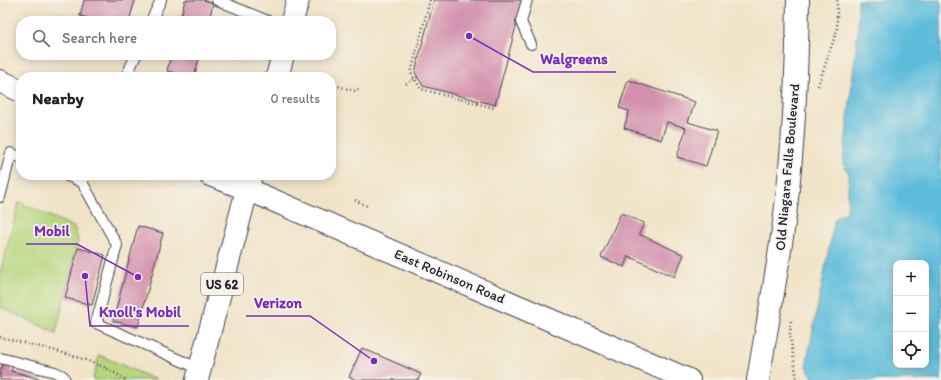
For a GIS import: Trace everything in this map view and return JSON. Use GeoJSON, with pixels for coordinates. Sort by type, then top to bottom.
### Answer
{"type":"FeatureCollection","features":[{"type":"Feature","properties":{"kind":"street"},"geometry":{"type":"LineString","coordinates":[[293,16],[298,0]]}},
{"type":"Feature","properties":{"kind":"street","name":"Old Niagara Falls Boulevard"},"geometry":{"type":"LineString","coordinates":[[758,380],[785,215],[793,131],[798,0]]}},
{"type":"Feature","properties":{"kind":"street"},"geometry":{"type":"LineString","coordinates":[[278,72],[282,60]]}},
{"type":"Feature","properties":{"kind":"street"},"geometry":{"type":"LineString","coordinates":[[0,81],[16,89]]}},
{"type":"Feature","properties":{"kind":"street","name":"East Robinson Road"},"geometry":{"type":"LineString","coordinates":[[238,180],[249,182],[689,380]]}},
{"type":"Feature","properties":{"kind":"street","name":"US 62"},"geometry":{"type":"LineString","coordinates":[[199,374],[249,182]]}},
{"type":"Feature","properties":{"kind":"lane"},"geometry":{"type":"LineString","coordinates":[[153,16],[161,0]]}},
{"type":"Feature","properties":{"kind":"lane"},"geometry":{"type":"LineString","coordinates":[[217,0],[256,16]]}},
{"type":"Feature","properties":{"kind":"lane"},"geometry":{"type":"LineString","coordinates":[[527,0],[522,22],[531,44]]}},
{"type":"Feature","properties":{"kind":"lane"},"geometry":{"type":"LineString","coordinates":[[128,72],[134,60]]}},
{"type":"Feature","properties":{"kind":"lane"},"geometry":{"type":"LineString","coordinates":[[0,197],[11,153],[16,156]]}},
{"type":"Feature","properties":{"kind":"lane"},"geometry":{"type":"LineString","coordinates":[[84,180],[117,245],[96,323],[199,374]]}},
{"type":"Feature","properties":{"kind":"lane"},"geometry":{"type":"LineString","coordinates":[[0,358],[55,372],[63,376],[65,380]]}},
{"type":"Feature","properties":{"kind":"path"},"geometry":{"type":"LineString","coordinates":[[430,0],[411,73],[421,89],[494,108]]}},
{"type":"Feature","properties":{"kind":"path"},"geometry":{"type":"LineString","coordinates":[[406,84],[418,77]]}},
{"type":"Feature","properties":{"kind":"path"},"geometry":{"type":"LineString","coordinates":[[336,85],[355,90],[359,89]]}},
{"type":"Feature","properties":{"kind":"path"},"geometry":{"type":"LineString","coordinates":[[355,200],[367,206]]}},
{"type":"Feature","properties":{"kind":"path"},"geometry":{"type":"LineString","coordinates":[[0,337],[77,358],[112,371],[124,380]]}},
{"type":"Feature","properties":{"kind":"path"},"geometry":{"type":"LineString","coordinates":[[59,358],[61,354]]}},
{"type":"Feature","properties":{"kind":"green space"},"geometry":{"type":"Polygon","coordinates":[[[19,202],[74,227],[78,240],[56,333],[0,307],[0,273],[19,202]]]}},
{"type":"Feature","properties":{"kind":"green space"},"geometry":{"type":"Polygon","coordinates":[[[99,355],[156,380],[93,380],[99,355]]]}},
{"type":"Feature","properties":{"kind":"water"},"geometry":{"type":"Polygon","coordinates":[[[858,0],[941,0],[941,380],[813,380],[813,377],[806,366],[835,218],[847,212],[849,173],[843,164],[858,29],[858,0]]]}},
{"type":"Feature","properties":{"kind":"building"},"geometry":{"type":"Polygon","coordinates":[[[84,0],[135,0],[130,16],[80,16],[84,0]]]}},
{"type":"Feature","properties":{"kind":"building"},"geometry":{"type":"Polygon","coordinates":[[[185,0],[203,0],[213,3],[210,16],[181,16],[185,0]]]}},
{"type":"Feature","properties":{"kind":"building"},"geometry":{"type":"Polygon","coordinates":[[[434,0],[523,0],[495,105],[423,86],[415,72],[434,0]]]}},
{"type":"Feature","properties":{"kind":"building"},"geometry":{"type":"Polygon","coordinates":[[[170,60],[199,60],[195,72],[167,71],[170,60]]]}},
{"type":"Feature","properties":{"kind":"building"},"geometry":{"type":"Polygon","coordinates":[[[628,80],[695,102],[688,122],[717,131],[706,166],[677,157],[686,128],[667,122],[661,140],[624,128],[629,111],[619,108],[628,80]]]}},
{"type":"Feature","properties":{"kind":"building"},"geometry":{"type":"Polygon","coordinates":[[[621,213],[644,223],[639,234],[684,255],[674,277],[628,256],[624,267],[601,257],[621,213]]]}},
{"type":"Feature","properties":{"kind":"building"},"geometry":{"type":"Polygon","coordinates":[[[138,226],[163,233],[138,327],[113,321],[138,226]]]}},
{"type":"Feature","properties":{"kind":"building"},"geometry":{"type":"Polygon","coordinates":[[[78,248],[105,255],[92,305],[65,298],[78,248]]]}},
{"type":"Feature","properties":{"kind":"building"},"geometry":{"type":"Polygon","coordinates":[[[362,348],[421,374],[418,380],[357,380],[349,377],[362,348]]]}},
{"type":"Feature","properties":{"kind":"building"},"geometry":{"type":"Polygon","coordinates":[[[3,364],[13,366],[11,371],[43,380],[0,380],[0,368],[2,369],[3,364]]]}},
{"type":"Feature","properties":{"kind":"place","name":"Walgreens"},"geometry":{"type":"Point","coordinates":[469,36]}},
{"type":"Feature","properties":{"kind":"place","name":"Knoll's Mobil"},"geometry":{"type":"Point","coordinates":[85,276]}},
{"type":"Feature","properties":{"kind":"place","name":"Mobil"},"geometry":{"type":"Point","coordinates":[138,277]}},
{"type":"Feature","properties":{"kind":"place","name":"Verizon"},"geometry":{"type":"Point","coordinates":[374,361]}}]}
